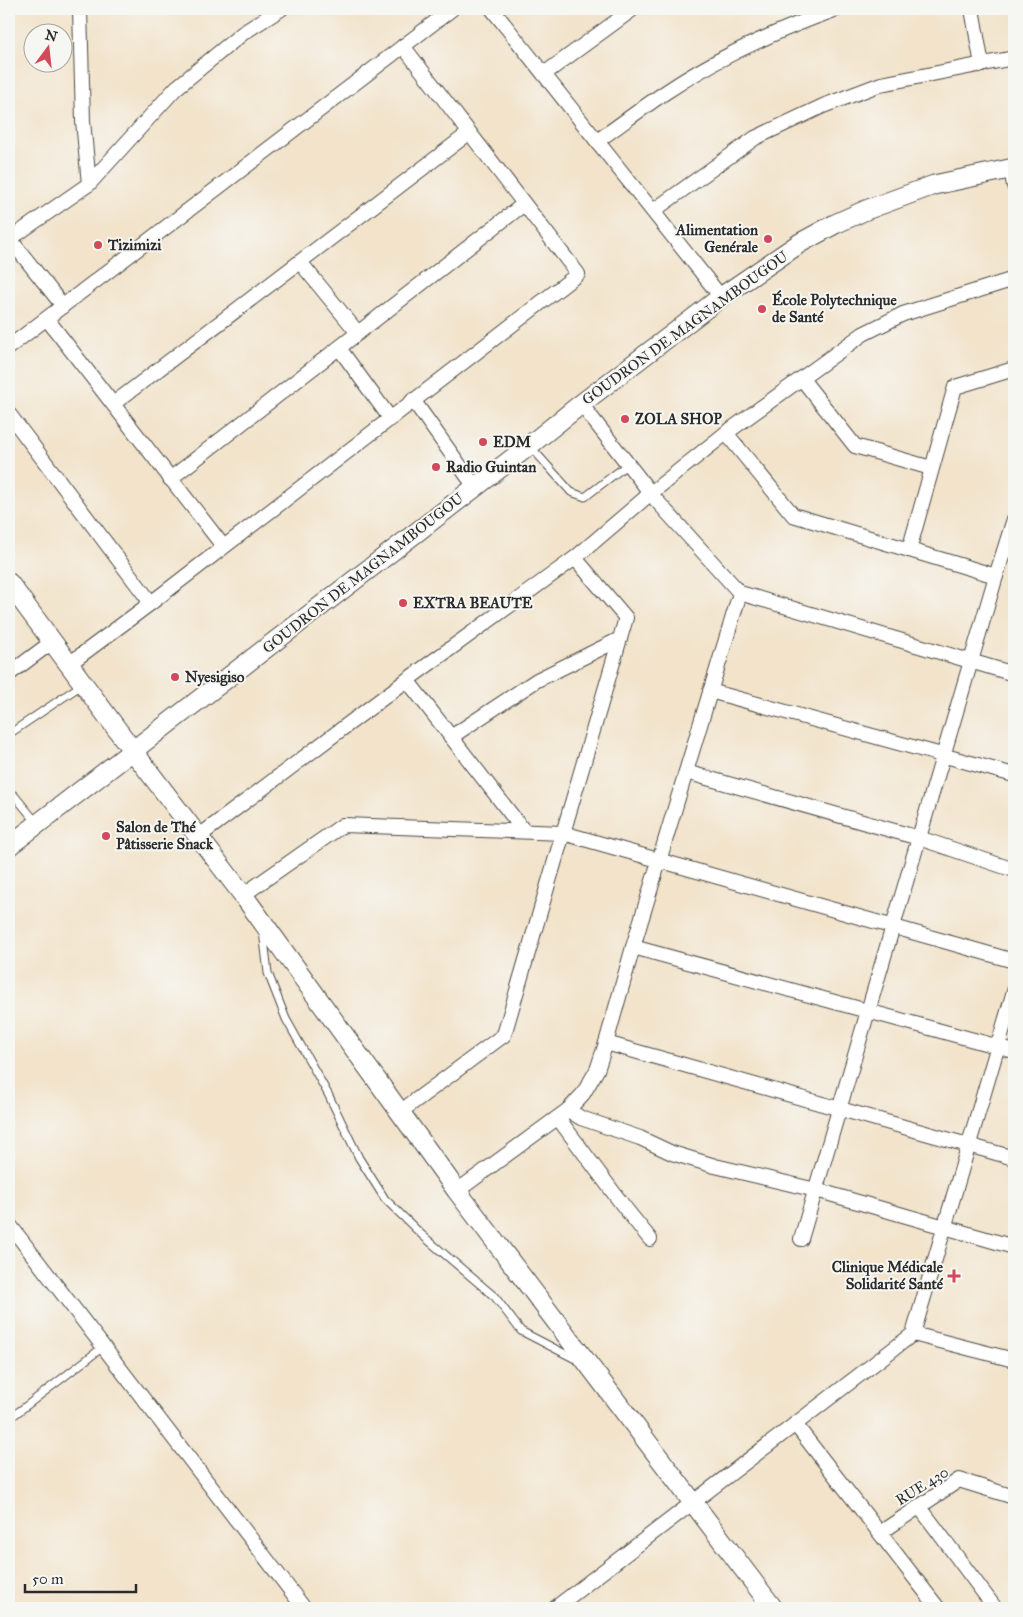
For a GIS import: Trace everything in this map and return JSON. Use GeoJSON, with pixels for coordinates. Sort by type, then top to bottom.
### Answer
{"type":"FeatureCollection","features":[{"type":"Feature","properties":{"kind":"street"},"geometry":{"type":"LineString","coordinates":[[80,9],[83,122],[89,184]]}},
{"type":"Feature","properties":{"kind":"street"},"geometry":{"type":"LineString","coordinates":[[63,306],[9,238],[89,184],[176,88],[243,33],[281,9]]}},
{"type":"Feature","properties":{"kind":"street"},"geometry":{"type":"LineString","coordinates":[[9,347],[452,9]]}},
{"type":"Feature","properties":{"kind":"street"},"geometry":{"type":"LineString","coordinates":[[492,9],[721,297]]}},
{"type":"Feature","properties":{"kind":"street"},"geometry":{"type":"LineString","coordinates":[[544,74],[632,9]]}},
{"type":"Feature","properties":{"kind":"street"},"geometry":{"type":"LineString","coordinates":[[597,141],[666,92],[732,53],[813,17],[837,9]]}},
{"type":"Feature","properties":{"kind":"street"},"geometry":{"type":"LineString","coordinates":[[972,9],[982,64]]}},
{"type":"Feature","properties":{"kind":"street"},"geometry":{"type":"LineString","coordinates":[[69,664],[578,274],[403,46]]}},
{"type":"Feature","properties":{"kind":"street"},"geometry":{"type":"LineString","coordinates":[[653,211],[754,138],[823,106],[881,84],[1014,58]]}},
{"type":"Feature","properties":{"kind":"street"},"geometry":{"type":"LineString","coordinates":[[113,404],[469,133]]}},
{"type":"Feature","properties":{"kind":"street","name":"GOUDRON DE MAGNAMBOUGOU"},"geometry":{"type":"LineString","coordinates":[[9,846],[721,297],[800,243],[866,210],[934,184],[1013,174]]}},
{"type":"Feature","properties":{"kind":"street"},"geometry":{"type":"LineString","coordinates":[[170,479],[524,204]]}},
{"type":"Feature","properties":{"kind":"street"},"geometry":{"type":"LineString","coordinates":[[300,262],[358,333]]}},
{"type":"Feature","properties":{"kind":"street"},"geometry":{"type":"LineString","coordinates":[[198,836],[407,680],[576,558],[650,493],[726,434],[863,334],[903,314],[1014,279]]}},
{"type":"Feature","properties":{"kind":"street"},"geometry":{"type":"LineString","coordinates":[[46,318],[223,546]]}},
{"type":"Feature","properties":{"kind":"street"},"geometry":{"type":"LineString","coordinates":[[339,348],[390,418]]}},
{"type":"Feature","properties":{"kind":"street"},"geometry":{"type":"LineString","coordinates":[[909,550],[954,387],[1014,370]]}},
{"type":"Feature","properties":{"kind":"street"},"geometry":{"type":"LineString","coordinates":[[802,379],[855,446],[931,468]]}},
{"type":"Feature","properties":{"kind":"street"},"geometry":{"type":"LineString","coordinates":[[413,400],[475,487]]}},
{"type":"Feature","properties":{"kind":"street"},"geometry":{"type":"LineString","coordinates":[[581,404],[650,493],[740,593],[1014,674]]}},
{"type":"Feature","properties":{"kind":"street"},"geometry":{"type":"LineString","coordinates":[[9,414],[151,603]]}},
{"type":"Feature","properties":{"kind":"street"},"geometry":{"type":"LineString","coordinates":[[726,434],[793,515],[996,576]]}},
{"type":"Feature","properties":{"kind":"street"},"geometry":{"type":"LineString","coordinates":[[801,1239],[1014,519]]}},
{"type":"Feature","properties":{"kind":"street"},"geometry":{"type":"LineString","coordinates":[[400,1112],[504,1035],[626,618],[576,558]]}},
{"type":"Feature","properties":{"kind":"street"},"geometry":{"type":"LineString","coordinates":[[9,583],[133,751],[243,895],[457,1191],[773,1608]]}},
{"type":"Feature","properties":{"kind":"street"},"geometry":{"type":"LineString","coordinates":[[457,1191],[563,1114],[584,1094],[597,1070],[740,593]]}},
{"type":"Feature","properties":{"kind":"street"},"geometry":{"type":"LineString","coordinates":[[451,737],[536,680],[620,639]]}},
{"type":"Feature","properties":{"kind":"street"},"geometry":{"type":"LineString","coordinates":[[9,674],[52,642]]}},
{"type":"Feature","properties":{"kind":"street"},"geometry":{"type":"LineString","coordinates":[[407,680],[524,831]]}},
{"type":"Feature","properties":{"kind":"street"},"geometry":{"type":"LineString","coordinates":[[710,691],[1014,775]]}},
{"type":"Feature","properties":{"kind":"street"},"geometry":{"type":"LineString","coordinates":[[686,772],[919,838],[1014,870]]}},
{"type":"Feature","properties":{"kind":"street"},"geometry":{"type":"LineString","coordinates":[[243,895],[343,825],[563,833],[1014,961]]}},
{"type":"Feature","properties":{"kind":"street"},"geometry":{"type":"LineString","coordinates":[[633,947],[998,1046],[1014,1052]]}},
{"type":"Feature","properties":{"kind":"street"},"geometry":{"type":"LineString","coordinates":[[555,1608],[913,1334],[1014,991]]}},
{"type":"Feature","properties":{"kind":"street"},"geometry":{"type":"LineString","coordinates":[[606,1043],[1014,1158]]}},
{"type":"Feature","properties":{"kind":"street"},"geometry":{"type":"LineString","coordinates":[[563,1114],[581,1118],[640,1138],[672,1153],[715,1166],[816,1190],[1014,1247]]}},
{"type":"Feature","properties":{"kind":"street"},"geometry":{"type":"LineString","coordinates":[[563,1114],[625,1208],[650,1239]]}},
{"type":"Feature","properties":{"kind":"street"},"geometry":{"type":"LineString","coordinates":[[9,1224],[304,1608]]}},
{"type":"Feature","properties":{"kind":"street"},"geometry":{"type":"LineString","coordinates":[[913,1334],[1014,1360]]}},
{"type":"Feature","properties":{"kind":"street"},"geometry":{"type":"LineString","coordinates":[[795,1424],[938,1608]]}},
{"type":"Feature","properties":{"kind":"street","name":"RUE 430"},"geometry":{"type":"LineString","coordinates":[[880,1533],[959,1480],[1014,1497]]}},
{"type":"Feature","properties":{"kind":"street"},"geometry":{"type":"LineString","coordinates":[[920,1506],[995,1608]]}},
{"type":"Feature","properties":{"kind":"lane"},"geometry":{"type":"LineString","coordinates":[[530,445],[571,492],[585,497],[628,464]]}},
{"type":"Feature","properties":{"kind":"lane"},"geometry":{"type":"LineString","coordinates":[[9,734],[84,684]]}},
{"type":"Feature","properties":{"kind":"lane"},"geometry":{"type":"LineString","coordinates":[[14,795],[37,824]]}},
{"type":"Feature","properties":{"kind":"lane"},"geometry":{"type":"LineString","coordinates":[[262,921],[268,974],[286,1019],[328,1094],[359,1158],[385,1199],[422,1235],[495,1297],[521,1331],[591,1368]]}},
{"type":"Feature","properties":{"kind":"lane"},"geometry":{"type":"LineString","coordinates":[[9,1419],[103,1347]]}},
{"type":"Feature","properties":{"kind":"place","name":"Alimentation Genérale"},"geometry":{"type":"Point","coordinates":[768,239]}},
{"type":"Feature","properties":{"kind":"place","name":"Tizimizi"},"geometry":{"type":"Point","coordinates":[98,245]}},
{"type":"Feature","properties":{"kind":"place","name":"École Polytechnique de Santé"},"geometry":{"type":"Point","coordinates":[762,309]}},
{"type":"Feature","properties":{"kind":"place","name":"ZOLA SHOP"},"geometry":{"type":"Point","coordinates":[625,419]}},
{"type":"Feature","properties":{"kind":"place","name":"EDM"},"geometry":{"type":"Point","coordinates":[483,442]}},
{"type":"Feature","properties":{"kind":"place","name":"Radio Guintan"},"geometry":{"type":"Point","coordinates":[436,467]}},
{"type":"Feature","properties":{"kind":"place","name":"EXTRA BEAUTE"},"geometry":{"type":"Point","coordinates":[403,603]}},
{"type":"Feature","properties":{"kind":"place","name":"Nyesigiso"},"geometry":{"type":"Point","coordinates":[175,677]}},
{"type":"Feature","properties":{"kind":"place","name":"Salon de Thé Pâtisserie Snack"},"geometry":{"type":"Point","coordinates":[106,836]}},
{"type":"Feature","properties":{"kind":"place","name":"Clinique Médicale Solidarité Santé"},"geometry":{"type":"Point","coordinates":[954,1276]}}]}
